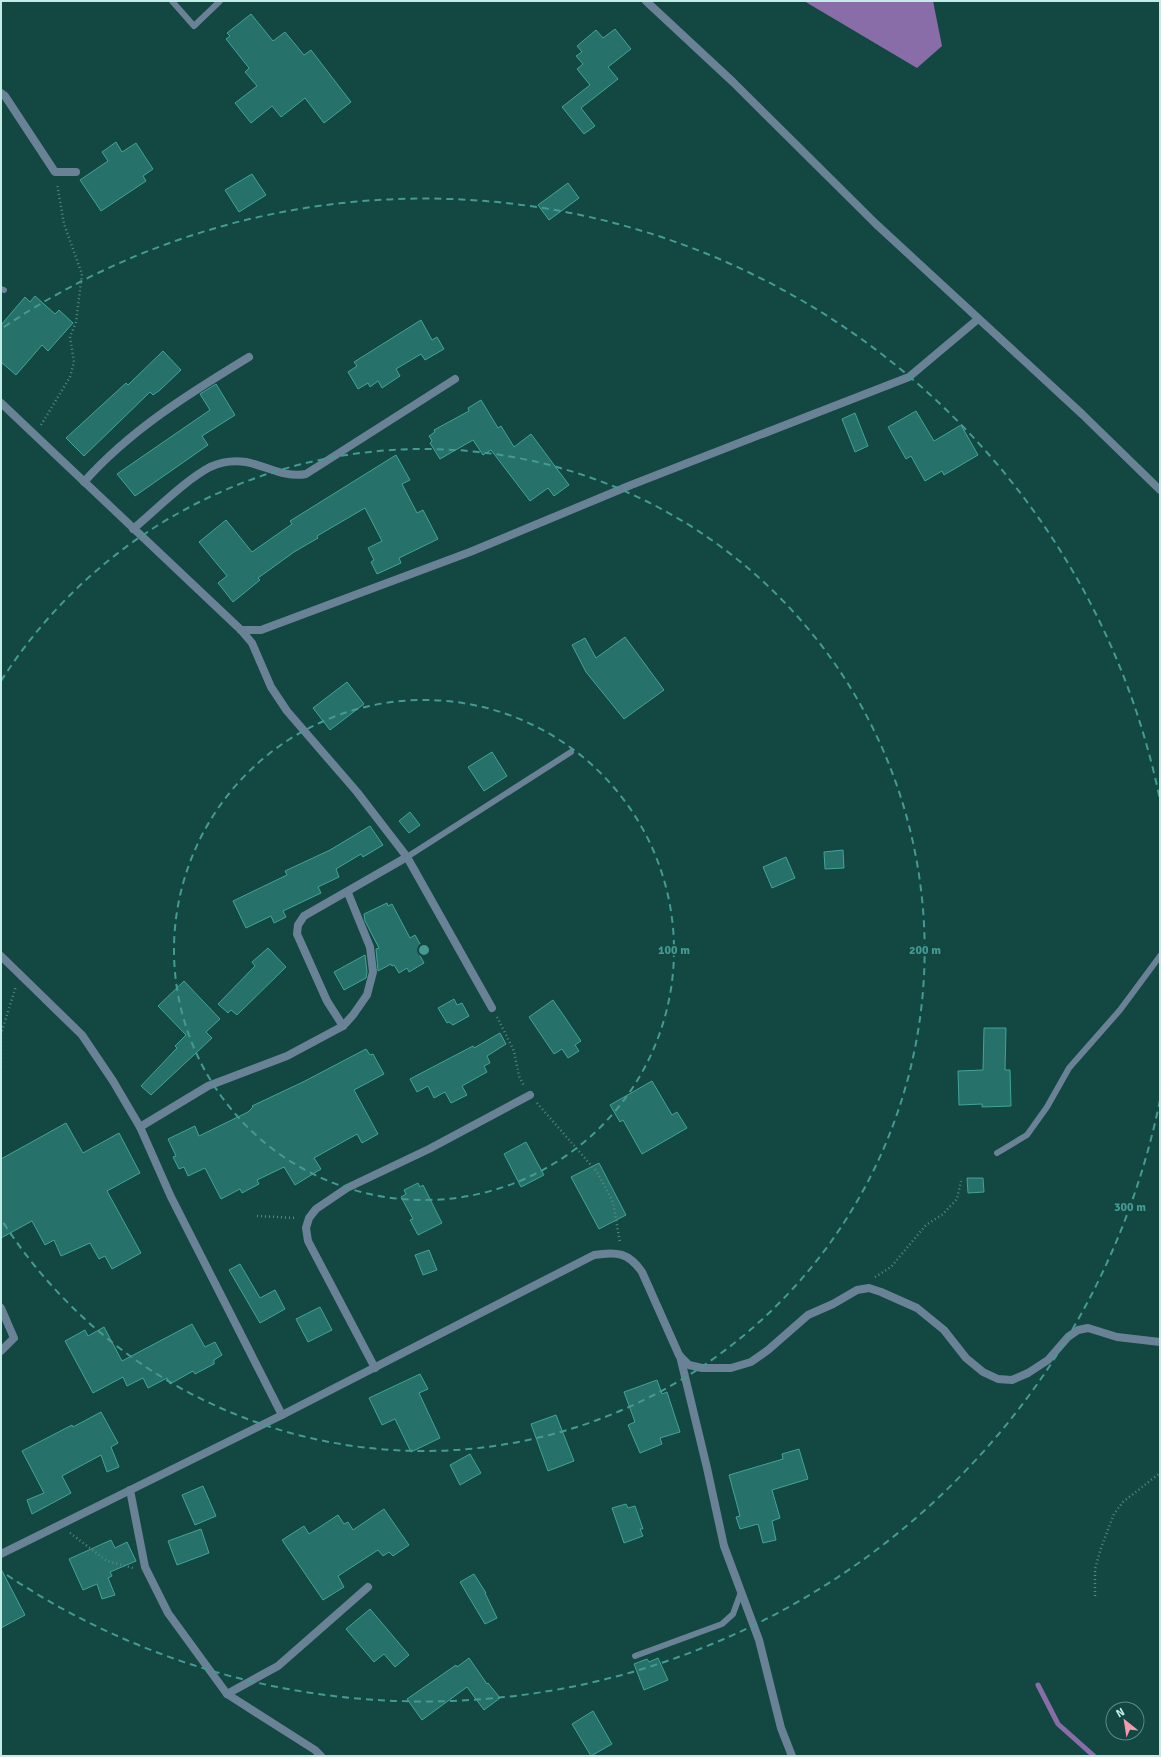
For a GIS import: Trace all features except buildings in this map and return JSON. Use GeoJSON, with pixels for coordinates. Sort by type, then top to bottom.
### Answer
{"type":"FeatureCollection","features":[{"type":"Feature","properties":{"kind":"street"},"geometry":{"type":"LineString","coordinates":[[646,1],[733,82],[876,224],[1082,414],[1160,490]]}},
{"type":"Feature","properties":{"kind":"street"},"geometry":{"type":"LineString","coordinates":[[1,93],[5,96],[55,172],[76,172]]}},
{"type":"Feature","properties":{"kind":"street"},"geometry":{"type":"LineString","coordinates":[[241,630],[261,630],[470,552],[631,485],[909,377],[978,319]]}},
{"type":"Feature","properties":{"kind":"street"},"geometry":{"type":"LineString","coordinates":[[84,482],[105,458],[183,397],[249,357]]}},
{"type":"Feature","properties":{"kind":"street"},"geometry":{"type":"LineString","coordinates":[[133,529],[197,475],[211,467],[226,462],[241,461],[257,464],[294,476],[306,474],[455,379]]}},
{"type":"Feature","properties":{"kind":"street"},"geometry":{"type":"LineString","coordinates":[[1,403],[241,630],[252,643],[271,687],[287,711],[357,792],[407,857],[492,1008]]}},
{"type":"Feature","properties":{"kind":"street"},"geometry":{"type":"LineString","coordinates":[[343,1026],[327,1001],[297,934],[298,925],[304,916],[348,893],[407,857]]}},
{"type":"Feature","properties":{"kind":"street"},"geometry":{"type":"LineString","coordinates":[[140,1127],[208,1086],[287,1056],[343,1026],[353,1015],[366,995],[373,972],[370,947],[348,893]]}},
{"type":"Feature","properties":{"kind":"street"},"geometry":{"type":"LineString","coordinates":[[1,956],[82,1035],[113,1081],[140,1127],[171,1198],[282,1415]]}},
{"type":"Feature","properties":{"kind":"street"},"geometry":{"type":"LineString","coordinates":[[374,1368],[308,1241],[306,1228],[309,1218],[316,1209],[347,1188],[429,1149],[530,1095]]}},
{"type":"Feature","properties":{"kind":"street"},"geometry":{"type":"LineString","coordinates":[[1,1554],[282,1415],[594,1255],[608,1253],[623,1255],[634,1261],[642,1272],[679,1355],[707,1468],[724,1546],[759,1640],[779,1721],[792,1756]]}},
{"type":"Feature","properties":{"kind":"street"},"geometry":{"type":"LineString","coordinates":[[679,1355],[688,1365],[702,1368],[730,1368],[751,1362],[768,1350],[808,1315],[833,1304],[857,1290],[869,1288],[916,1308],[944,1330],[954,1345],[966,1358],[983,1372],[998,1379],[1012,1380],[1028,1373],[1048,1360],[1068,1337],[1078,1330],[1088,1328],[1118,1337],[1160,1342]]}},
{"type":"Feature","properties":{"kind":"street"},"geometry":{"type":"LineString","coordinates":[[1,1308],[14,1338],[1,1351]]}},
{"type":"Feature","properties":{"kind":"street"},"geometry":{"type":"LineString","coordinates":[[130,1490],[145,1567],[168,1613],[227,1694],[315,1750],[321,1756]]}},
{"type":"Feature","properties":{"kind":"street"},"geometry":{"type":"LineString","coordinates":[[227,1694],[278,1666],[368,1587]]}},
{"type":"Feature","properties":{"kind":"lane"},"geometry":{"type":"LineString","coordinates":[[172,1],[194,26],[220,1]]}},
{"type":"Feature","properties":{"kind":"lane"},"geometry":{"type":"LineString","coordinates":[[407,857],[571,752]]}},
{"type":"Feature","properties":{"kind":"lane"},"geometry":{"type":"LineString","coordinates":[[997,1153],[1027,1135],[1047,1107],[1069,1068],[1120,1010],[1160,956]]}},
{"type":"Feature","properties":{"kind":"lane"},"geometry":{"type":"LineString","coordinates":[[635,1656],[722,1624],[733,1614],[741,1591]]}},
{"type":"Feature","properties":{"kind":"path"},"geometry":{"type":"LineString","coordinates":[[35,436],[70,377],[74,362],[70,337],[76,322],[82,274],[64,224],[55,172]]}},
{"type":"Feature","properties":{"kind":"path"},"geometry":{"type":"LineString","coordinates":[[1,1067],[1,1034],[12,1002],[19,974]]}},
{"type":"Feature","properties":{"kind":"path"},"geometry":{"type":"LineString","coordinates":[[492,1008],[514,1051],[519,1076],[530,1095],[549,1115],[597,1172],[613,1202],[618,1235],[623,1255]]}},
{"type":"Feature","properties":{"kind":"path"},"geometry":{"type":"LineString","coordinates":[[874,1277],[891,1268],[926,1225],[948,1209],[957,1199],[961,1181]]}},
{"type":"Feature","properties":{"kind":"path"},"geometry":{"type":"LineString","coordinates":[[257,1216],[309,1218]]}},
{"type":"Feature","properties":{"kind":"path"},"geometry":{"type":"LineString","coordinates":[[1095,1596],[1095,1569],[1114,1514],[1123,1502],[1160,1473]]}},
{"type":"Feature","properties":{"kind":"path"},"geometry":{"type":"LineString","coordinates":[[62,1523],[71,1535],[107,1561],[148,1573]]}},
{"type":"Feature","properties":{"kind":"shaded area"},"geometry":{"type":"Polygon","coordinates":[[[804,1],[933,1],[942,46],[917,68],[804,1]]]}},
{"type":"Feature","properties":{"kind":"waterway"},"geometry":{"type":"LineString","coordinates":[[1038,1685],[1058,1724],[1094,1756]]}}]}
